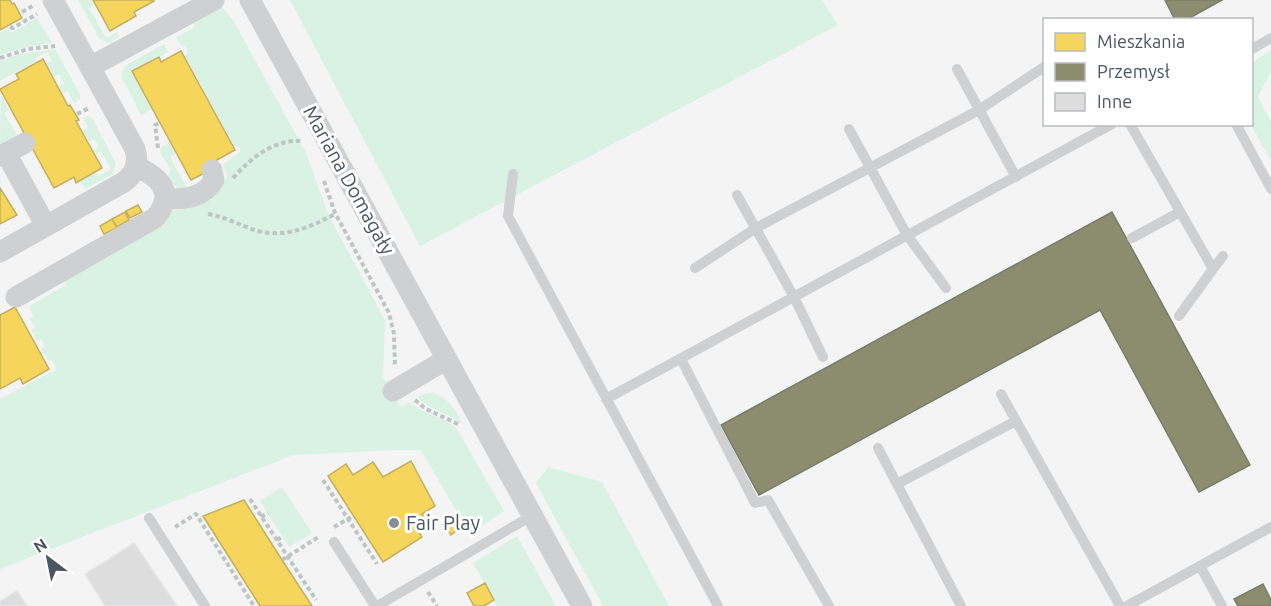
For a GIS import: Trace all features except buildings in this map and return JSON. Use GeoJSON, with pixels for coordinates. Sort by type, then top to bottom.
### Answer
{"type":"FeatureCollection","features":[{"type":"Feature","properties":{"kind":"street"},"geometry":{"type":"LineString","coordinates":[[90,67],[214,0]]}},
{"type":"Feature","properties":{"kind":"street","name":"Mariana Domagały"},"geometry":{"type":"LineString","coordinates":[[250,0],[582,606]]}},
{"type":"Feature","properties":{"kind":"street"},"geometry":{"type":"LineString","coordinates":[[0,252],[124,182],[131,176],[136,166],[135,149],[90,67],[44,3]]}},
{"type":"Feature","properties":{"kind":"street"},"geometry":{"type":"LineString","coordinates":[[25,142],[3,154],[46,226]]}},
{"type":"Feature","properties":{"kind":"street"},"geometry":{"type":"LineString","coordinates":[[16,297],[155,218],[166,199],[159,181],[151,173],[136,166]]}},
{"type":"Feature","properties":{"kind":"street"},"geometry":{"type":"LineString","coordinates":[[166,199],[187,199],[207,189],[214,180],[212,170]]}},
{"type":"Feature","properties":{"kind":"street"},"geometry":{"type":"LineString","coordinates":[[393,391],[447,359]]}},
{"type":"Feature","properties":{"kind":"lane"},"geometry":{"type":"LineString","coordinates":[[1253,48],[1271,38]]}},
{"type":"Feature","properties":{"kind":"lane"},"geometry":{"type":"LineString","coordinates":[[695,268],[756,228],[869,166],[979,110],[1043,68]]}},
{"type":"Feature","properties":{"kind":"lane"},"geometry":{"type":"LineString","coordinates":[[957,69],[1016,177]]}},
{"type":"Feature","properties":{"kind":"lane"},"geometry":{"type":"LineString","coordinates":[[606,399],[1108,126]]}},
{"type":"Feature","properties":{"kind":"lane"},"geometry":{"type":"LineString","coordinates":[[1131,126],[1213,269]]}},
{"type":"Feature","properties":{"kind":"lane"},"geometry":{"type":"LineString","coordinates":[[1237,126],[1271,189]]}},
{"type":"Feature","properties":{"kind":"lane"},"geometry":{"type":"LineString","coordinates":[[849,129],[908,236],[946,288]]}},
{"type":"Feature","properties":{"kind":"lane"},"geometry":{"type":"LineString","coordinates":[[513,174],[508,216],[718,606]]}},
{"type":"Feature","properties":{"kind":"lane"},"geometry":{"type":"LineString","coordinates":[[737,195],[794,297],[823,357]]}},
{"type":"Feature","properties":{"kind":"lane"},"geometry":{"type":"LineString","coordinates":[[1132,238],[1180,212]]}},
{"type":"Feature","properties":{"kind":"lane"},"geometry":{"type":"LineString","coordinates":[[1179,316],[1223,256]]}},
{"type":"Feature","properties":{"kind":"lane"},"geometry":{"type":"LineString","coordinates":[[681,359],[755,503],[768,500],[829,606]]}},
{"type":"Feature","properties":{"kind":"lane"},"geometry":{"type":"LineString","coordinates":[[1001,394],[1120,606]]}},
{"type":"Feature","properties":{"kind":"lane"},"geometry":{"type":"LineString","coordinates":[[897,484],[1016,421]]}},
{"type":"Feature","properties":{"kind":"lane"},"geometry":{"type":"LineString","coordinates":[[878,448],[961,606]]}},
{"type":"Feature","properties":{"kind":"lane"},"geometry":{"type":"LineString","coordinates":[[334,542],[376,606],[533,515]]}},
{"type":"Feature","properties":{"kind":"lane"},"geometry":{"type":"LineString","coordinates":[[150,518],[206,606]]}},
{"type":"Feature","properties":{"kind":"lane"},"geometry":{"type":"LineString","coordinates":[[1126,606],[1271,527]]}},
{"type":"Feature","properties":{"kind":"lane"},"geometry":{"type":"LineString","coordinates":[[1200,566],[1221,606]]}},
{"type":"Feature","properties":{"kind":"path"},"geometry":{"type":"LineString","coordinates":[[22,12],[44,3]]}},
{"type":"Feature","properties":{"kind":"path"},"geometry":{"type":"LineString","coordinates":[[10,27],[11,29],[35,15]]}},
{"type":"Feature","properties":{"kind":"path"},"geometry":{"type":"LineString","coordinates":[[0,58],[28,48],[62,46]]}},
{"type":"Feature","properties":{"kind":"path"},"geometry":{"type":"LineString","coordinates":[[77,114],[91,107]]}},
{"type":"Feature","properties":{"kind":"path"},"geometry":{"type":"LineString","coordinates":[[148,129],[158,124],[159,154]]}},
{"type":"Feature","properties":{"kind":"path"},"geometry":{"type":"LineString","coordinates":[[230,182],[258,153],[281,142],[300,141]]}},
{"type":"Feature","properties":{"kind":"path"},"geometry":{"type":"LineString","coordinates":[[202,212],[259,231],[273,232],[310,227],[335,213]]}},
{"type":"Feature","properties":{"kind":"path"},"geometry":{"type":"LineString","coordinates":[[389,313],[395,338],[394,366],[400,370]]}},
{"type":"Feature","properties":{"kind":"path"},"geometry":{"type":"LineString","coordinates":[[415,395],[420,405],[451,419],[460,426]]}},
{"type":"Feature","properties":{"kind":"path"},"geometry":{"type":"LineString","coordinates":[[323,480],[377,564]]}},
{"type":"Feature","properties":{"kind":"path"},"geometry":{"type":"LineString","coordinates":[[250,499],[316,600]]}},
{"type":"Feature","properties":{"kind":"path"},"geometry":{"type":"LineString","coordinates":[[261,517],[268,513]]}},
{"type":"Feature","properties":{"kind":"path"},"geometry":{"type":"LineString","coordinates":[[175,527],[196,514],[254,606]]}},
{"type":"Feature","properties":{"kind":"path"},"geometry":{"type":"LineString","coordinates":[[277,540],[283,536]]}},
{"type":"Feature","properties":{"kind":"path"},"geometry":{"type":"LineString","coordinates":[[426,588],[437,606]]}},
{"type":"Feature","properties":{"kind":"green space"},"geometry":{"type":"Polygon","coordinates":[[[78,0],[91,0],[94,5],[89,8],[106,38],[117,32],[119,37],[108,43],[99,38],[78,0]]]}},
{"type":"Feature","properties":{"kind":"green space"},"geometry":{"type":"Polygon","coordinates":[[[290,0],[822,0],[838,25],[420,246],[290,0]]]}},
{"type":"Feature","properties":{"kind":"green space"},"geometry":{"type":"Polygon","coordinates":[[[221,6],[233,20],[306,153],[328,214],[385,320],[383,377],[401,407],[409,402],[457,429],[504,511],[470,534],[421,450],[293,455],[0,569],[0,399],[57,369],[52,360],[48,361],[41,349],[45,347],[41,339],[37,341],[31,330],[35,328],[30,319],[33,317],[29,306],[66,285],[64,280],[171,212],[217,190],[227,177],[223,164],[240,152],[240,148],[234,145],[185,56],[188,53],[187,48],[181,45],[176,37],[195,27],[192,21],[221,6]]]}},
{"type":"Feature","properties":{"kind":"green space"},"geometry":{"type":"Polygon","coordinates":[[[37,18],[52,43],[30,46],[0,55],[0,33],[8,28],[11,33],[37,18]]]}},
{"type":"Feature","properties":{"kind":"green space"},"geometry":{"type":"Polygon","coordinates":[[[164,44],[168,52],[132,71],[153,109],[141,115],[121,76],[125,66],[164,44]]]}},
{"type":"Feature","properties":{"kind":"green space"},"geometry":{"type":"Polygon","coordinates":[[[55,49],[80,94],[80,99],[74,103],[68,91],[63,93],[59,86],[64,83],[59,74],[54,77],[47,64],[52,61],[47,52],[35,58],[36,61],[0,81],[0,61],[21,54],[55,49]]]}},
{"type":"Feature","properties":{"kind":"green space"},"geometry":{"type":"Polygon","coordinates":[[[1271,50],[1271,71],[1258,97],[1271,122],[1271,161],[1252,126],[1253,62],[1271,50]]]}},
{"type":"Feature","properties":{"kind":"green space"},"geometry":{"type":"Polygon","coordinates":[[[1,95],[9,110],[4,113],[17,135],[0,144],[1,95]]]}},
{"type":"Feature","properties":{"kind":"green space"},"geometry":{"type":"Polygon","coordinates":[[[88,116],[93,119],[116,164],[113,174],[85,189],[80,181],[96,172],[99,176],[111,169],[101,151],[96,154],[94,150],[99,147],[94,139],[89,141],[83,130],[88,127],[83,118],[88,116]]]}},
{"type":"Feature","properties":{"kind":"green space"},"geometry":{"type":"Polygon","coordinates":[[[169,143],[175,154],[170,157],[187,188],[203,180],[204,182],[182,191],[174,185],[168,175],[171,169],[161,155],[160,148],[169,143]]]}},
{"type":"Feature","properties":{"kind":"green space"},"geometry":{"type":"Polygon","coordinates":[[[432,393],[448,401],[463,425],[428,406],[418,397],[432,393]]]}},
{"type":"Feature","properties":{"kind":"green space"},"geometry":{"type":"Polygon","coordinates":[[[548,467],[602,482],[669,606],[603,606],[536,483],[548,467]]]}},
{"type":"Feature","properties":{"kind":"green space"},"geometry":{"type":"Polygon","coordinates":[[[282,487],[312,533],[289,547],[260,501],[282,487]]]}},
{"type":"Feature","properties":{"kind":"green space"},"geometry":{"type":"Polygon","coordinates":[[[517,536],[556,606],[497,606],[473,563],[517,536]]]}},
{"type":"Feature","properties":{"kind":"place","name":"Fair Play"},"geometry":{"type":"Point","coordinates":[394,523]}}]}
